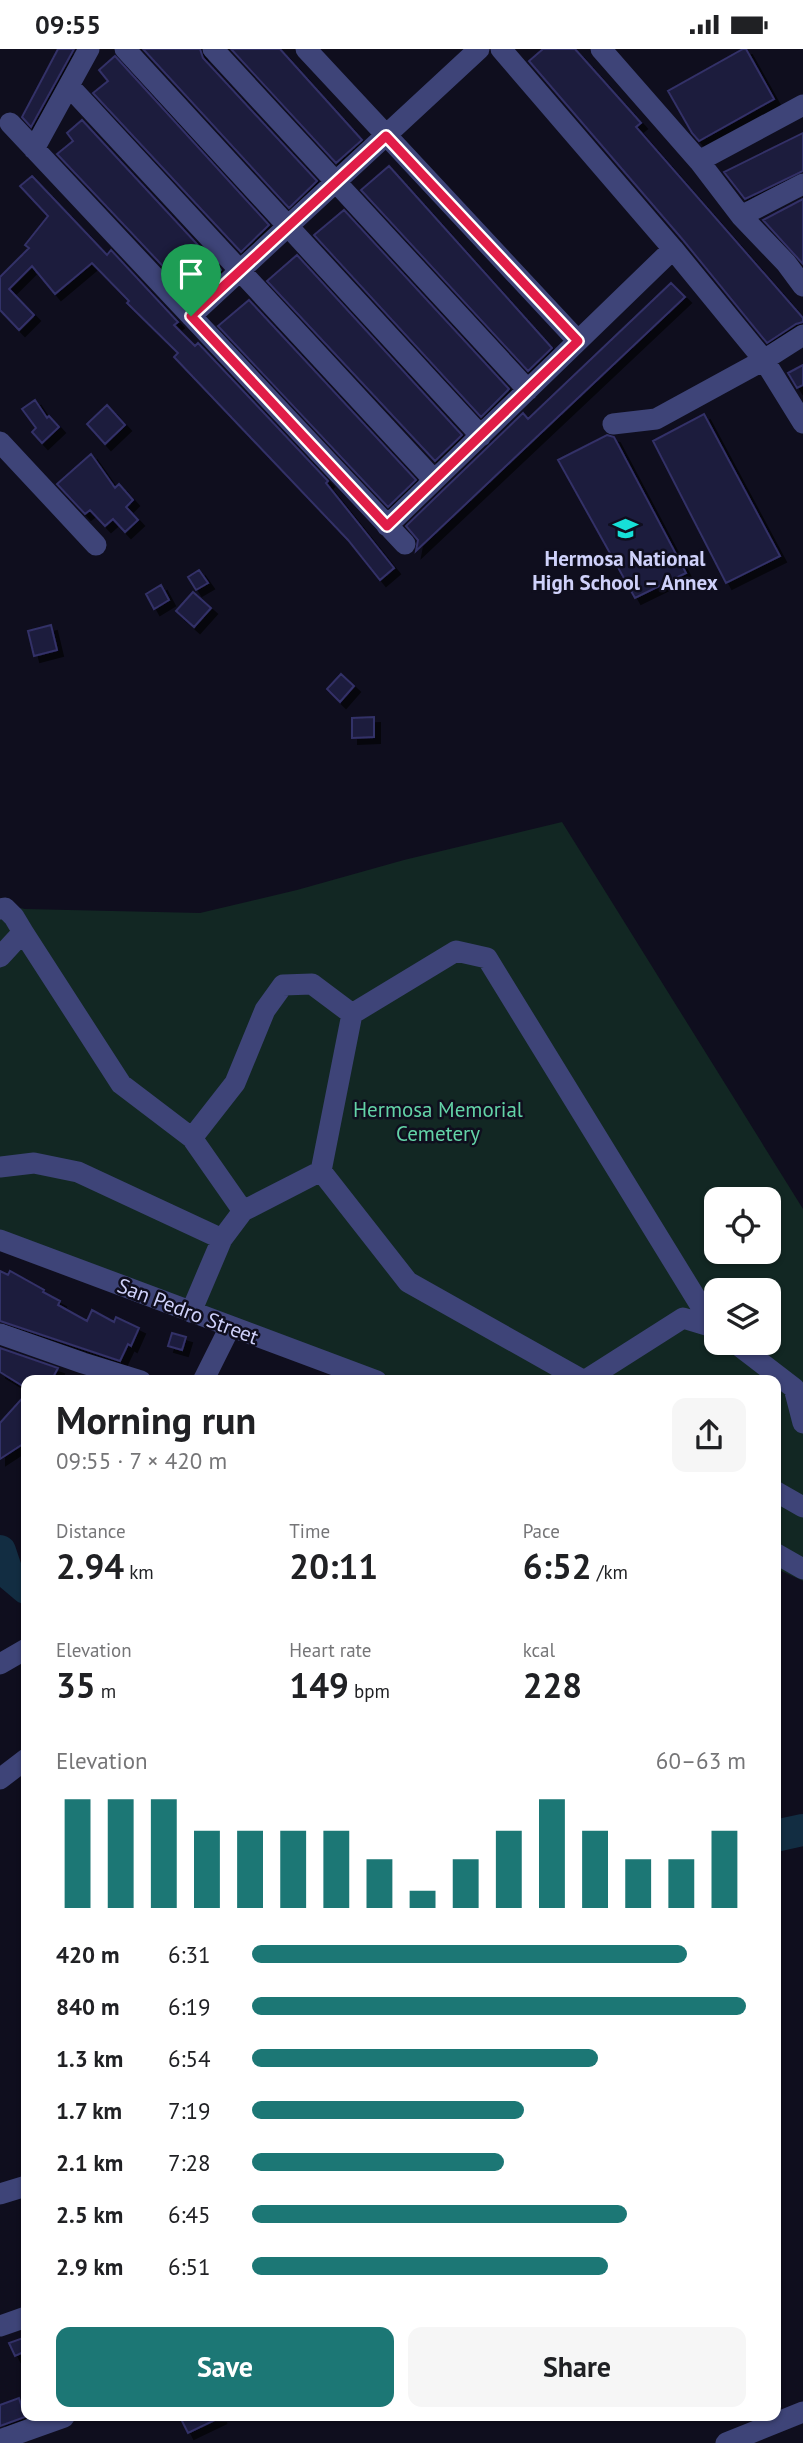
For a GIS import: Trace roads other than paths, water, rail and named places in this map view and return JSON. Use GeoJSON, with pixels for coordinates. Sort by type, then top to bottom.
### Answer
{"type":"FeatureCollection","features":[{"type":"Feature","properties":{"kind":"street"},"geometry":{"type":"LineString","coordinates":[[34,149],[89,49]]}},
{"type":"Feature","properties":{"kind":"street"},"geometry":{"type":"LineString","coordinates":[[125,49],[481,436]]}},
{"type":"Feature","properties":{"kind":"street"},"geometry":{"type":"LineString","coordinates":[[213,49],[528,390]]}},
{"type":"Feature","properties":{"kind":"street"},"geometry":{"type":"LineString","coordinates":[[306,49],[578,341]]}},
{"type":"Feature","properties":{"kind":"street"},"geometry":{"type":"LineString","coordinates":[[191,316],[478,49]]}},
{"type":"Feature","properties":{"kind":"street"},"geometry":{"type":"LineString","coordinates":[[502,49],[673,249],[764,361],[802,419]]}},
{"type":"Feature","properties":{"kind":"street"},"geometry":{"type":"LineString","coordinates":[[601,49],[699,161],[741,216],[794,259],[803,286]]}},
{"type":"Feature","properties":{"kind":"street"},"geometry":{"type":"LineString","coordinates":[[69,86],[434,480]]}},
{"type":"Feature","properties":{"kind":"street"},"geometry":{"type":"LineString","coordinates":[[699,161],[803,105]]}},
{"type":"Feature","properties":{"kind":"street"},"geometry":{"type":"LineString","coordinates":[[10,123],[405,544]]}},
{"type":"Feature","properties":{"kind":"street"},"geometry":{"type":"LineString","coordinates":[[741,216],[803,184]]}},
{"type":"Feature","properties":{"kind":"street"},"geometry":{"type":"LineString","coordinates":[[387,526],[673,249]]}},
{"type":"Feature","properties":{"kind":"street"},"geometry":{"type":"LineString","coordinates":[[613,424],[656,419],[764,361],[803,335]]}},
{"type":"Feature","properties":{"kind":"street"},"geometry":{"type":"LineString","coordinates":[[0,442],[96,545]]}},
{"type":"Feature","properties":{"kind":"street"},"geometry":{"type":"LineString","coordinates":[[0,909],[5,908],[15,917],[121,1084],[192,1138],[243,1211]]}},
{"type":"Feature","properties":{"kind":"street"},"geometry":{"type":"LineString","coordinates":[[0,957],[23,932]]}},
{"type":"Feature","properties":{"kind":"street"},"geometry":{"type":"LineString","coordinates":[[573,1375],[408,1282],[321,1171],[352,1014],[456,951],[487,958],[704,1308]]}},
{"type":"Feature","properties":{"kind":"street"},"geometry":{"type":"LineString","coordinates":[[192,1138],[235,1083],[265,1010],[283,985],[312,984],[352,1014]]}},
{"type":"Feature","properties":{"kind":"street"},"geometry":{"type":"LineString","coordinates":[[0,1167],[34,1163],[78,1172],[222,1239]]}},
{"type":"Feature","properties":{"kind":"street"},"geometry":{"type":"LineString","coordinates":[[191,1312],[222,1239],[243,1211],[321,1171]]}},
{"type":"Feature","properties":{"kind":"street","name":"San Pedro Street"},"geometry":{"type":"LineString","coordinates":[[0,1240],[361,1375]]}},
{"type":"Feature","properties":{"kind":"street"},"geometry":{"type":"LineString","coordinates":[[593,1375],[683,1318],[696,1295]]}},
{"type":"Feature","properties":{"kind":"street"},"geometry":{"type":"LineString","coordinates":[[683,1318],[704,1324]]}},
{"type":"Feature","properties":{"kind":"street"},"geometry":{"type":"LineString","coordinates":[[206,1375],[230,1327]]}},
{"type":"Feature","properties":{"kind":"street"},"geometry":{"type":"LineString","coordinates":[[0,1334],[122,1375]]}},
{"type":"Feature","properties":{"kind":"street"},"geometry":{"type":"LineString","coordinates":[[753,1355],[798,1386],[803,1423]]}},
{"type":"Feature","properties":{"kind":"street"},"geometry":{"type":"LineString","coordinates":[[781,1494],[803,1507]]}},
{"type":"Feature","properties":{"kind":"street"},"geometry":{"type":"LineString","coordinates":[[781,1556],[803,1569]]}},
{"type":"Feature","properties":{"kind":"street"},"geometry":{"type":"LineString","coordinates":[[0,1664],[21,1652]]}},
{"type":"Feature","properties":{"kind":"street"},"geometry":{"type":"LineString","coordinates":[[0,1779],[21,1763]]}},
{"type":"Feature","properties":{"kind":"street"},"geometry":{"type":"LineString","coordinates":[[0,2195],[21,2188]]}},
{"type":"Feature","properties":{"kind":"street"},"geometry":{"type":"LineString","coordinates":[[0,2326],[21,2319]]}},
{"type":"Feature","properties":{"kind":"street"},"geometry":{"type":"LineString","coordinates":[[781,2421],[803,2412]]}},
{"type":"Feature","properties":{"kind":"street"},"geometry":{"type":"LineString","coordinates":[[0,2440],[53,2421]]}},
{"type":"Feature","properties":{"kind":"street"},"geometry":{"type":"LineString","coordinates":[[726,2443],[781,2421]]}},
{"type":"Feature","properties":{"kind":"waterway"},"geometry":{"type":"LineString","coordinates":[[0,1551],[7,1572],[21,1584]]}},
{"type":"Feature","properties":{"kind":"waterway"},"geometry":{"type":"LineString","coordinates":[[781,1835],[803,1830]]}},
{"type":"Feature","properties":{"kind":"place","name":"Hermosa National High School – Annex"},"geometry":{"type":"Point","coordinates":[625,529]}},
{"type":"Feature","properties":{"kind":"park label","name":"Hermosa Memorial Cemetery"},"geometry":{"type":"Point","coordinates":[438,1121]}}]}
